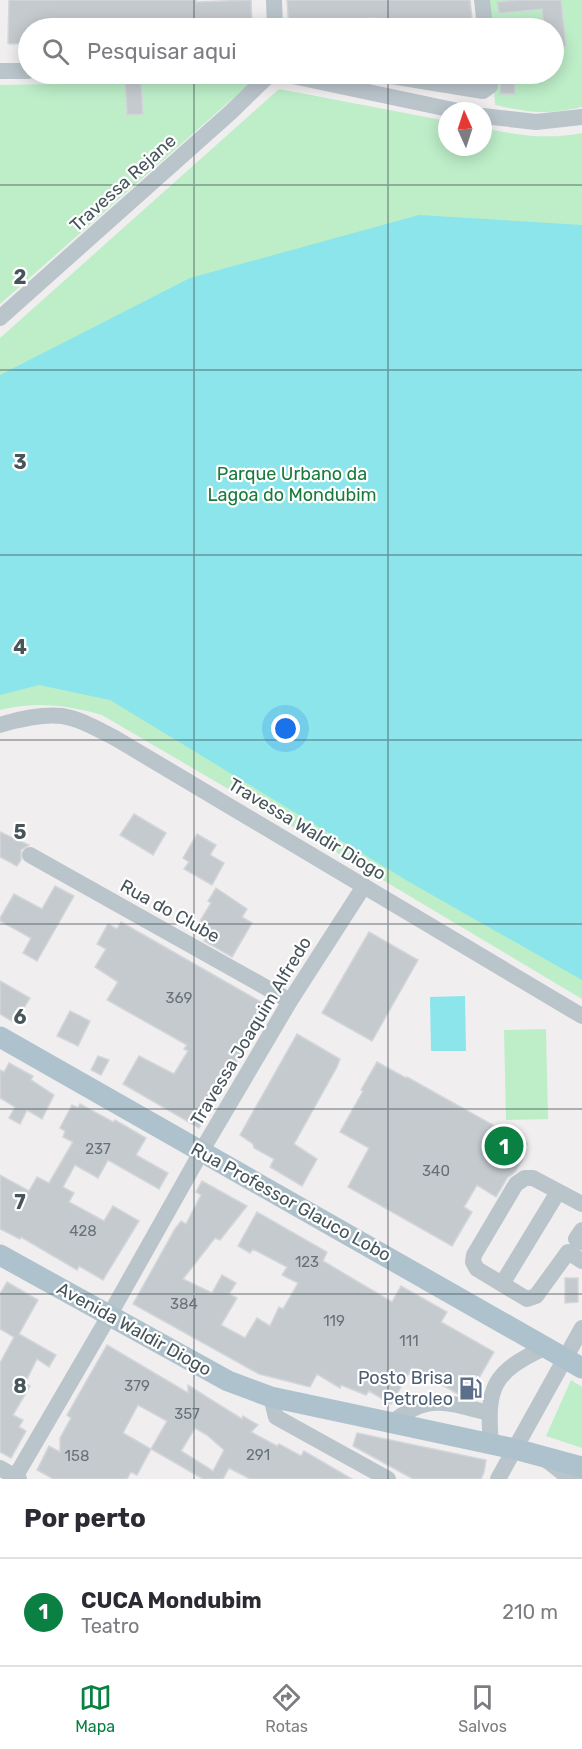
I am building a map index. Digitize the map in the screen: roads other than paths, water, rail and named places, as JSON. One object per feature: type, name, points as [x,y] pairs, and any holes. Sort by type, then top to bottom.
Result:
[{"type":"main road","name":"Rua Professor Glauco Lobo","points":[[0,1037],[564,1357]]},
{"type":"main road","name":"Avenida Waldir Diogo","points":[[0,1256],[228,1381],[271,1397],[514,1449]]},
{"type":"main road","points":[[514,1449],[582,1467]]},
{"type":"street","points":[[274,0],[275,18]]},
{"type":"street","points":[[482,0],[484,18]]},
{"type":"street","points":[[0,71],[18,71]]},
{"type":"street","name":"Travessa Rejane","points":[[0,318],[260,84]]},
{"type":"street","points":[[330,84],[438,107]]},
{"type":"street","points":[[440,84],[483,91],[490,84]]},
{"type":"street","points":[[492,117],[536,122],[582,117]]},
{"type":"street","name":"Travessa Waldir Diogo","points":[[0,725],[11,721],[62,716],[86,723],[115,738],[582,1016]]},
{"type":"street","name":"Rua do Clube","points":[[30,855],[290,1001]]},
{"type":"street","name":"Travessa Joaquim Alfredo","points":[[16,1478],[202,1150],[290,1001],[364,886]]},
{"type":"street","points":[[582,1204],[533,1178],[525,1178],[516,1184],[473,1259],[473,1264],[477,1269],[527,1299],[536,1296],[568,1252],[582,1261]]},
{"type":"street","points":[[502,1284],[558,1192]]},
{"type":"street","points":[[582,1230],[576,1239],[582,1242]]},
{"type":"street","points":[[498,1479],[582,1328]]},
{"type":"street","points":[[491,1444],[489,1413],[491,1394],[498,1380],[508,1368],[564,1357]]},
{"type":"street","points":[[271,1397],[276,1417],[388,1479]]},
{"type":"street","points":[[392,1423],[410,1408],[425,1403],[441,1402],[489,1413]]},
{"type":"street","points":[[542,1456],[563,1473],[578,1479]]},
{"type":"street","points":[[0,1468],[16,1478]]},
{"type":"water","name":"Parque Urbano da Lagoa do Mondubim","points":[[419,215],[582,225],[582,980],[411,883],[110,700],[39,685],[0,695],[0,375],[190,278]]},
{"type":"water","points":[[465,996],[466,1051],[431,1051],[430,997]]},
{"type":"place","name":"CUCA Mondubim","points":[[504,1146]]},
{"type":"place","name":"Posto Brisa Petroleo","points":[[471,1388]]}]
